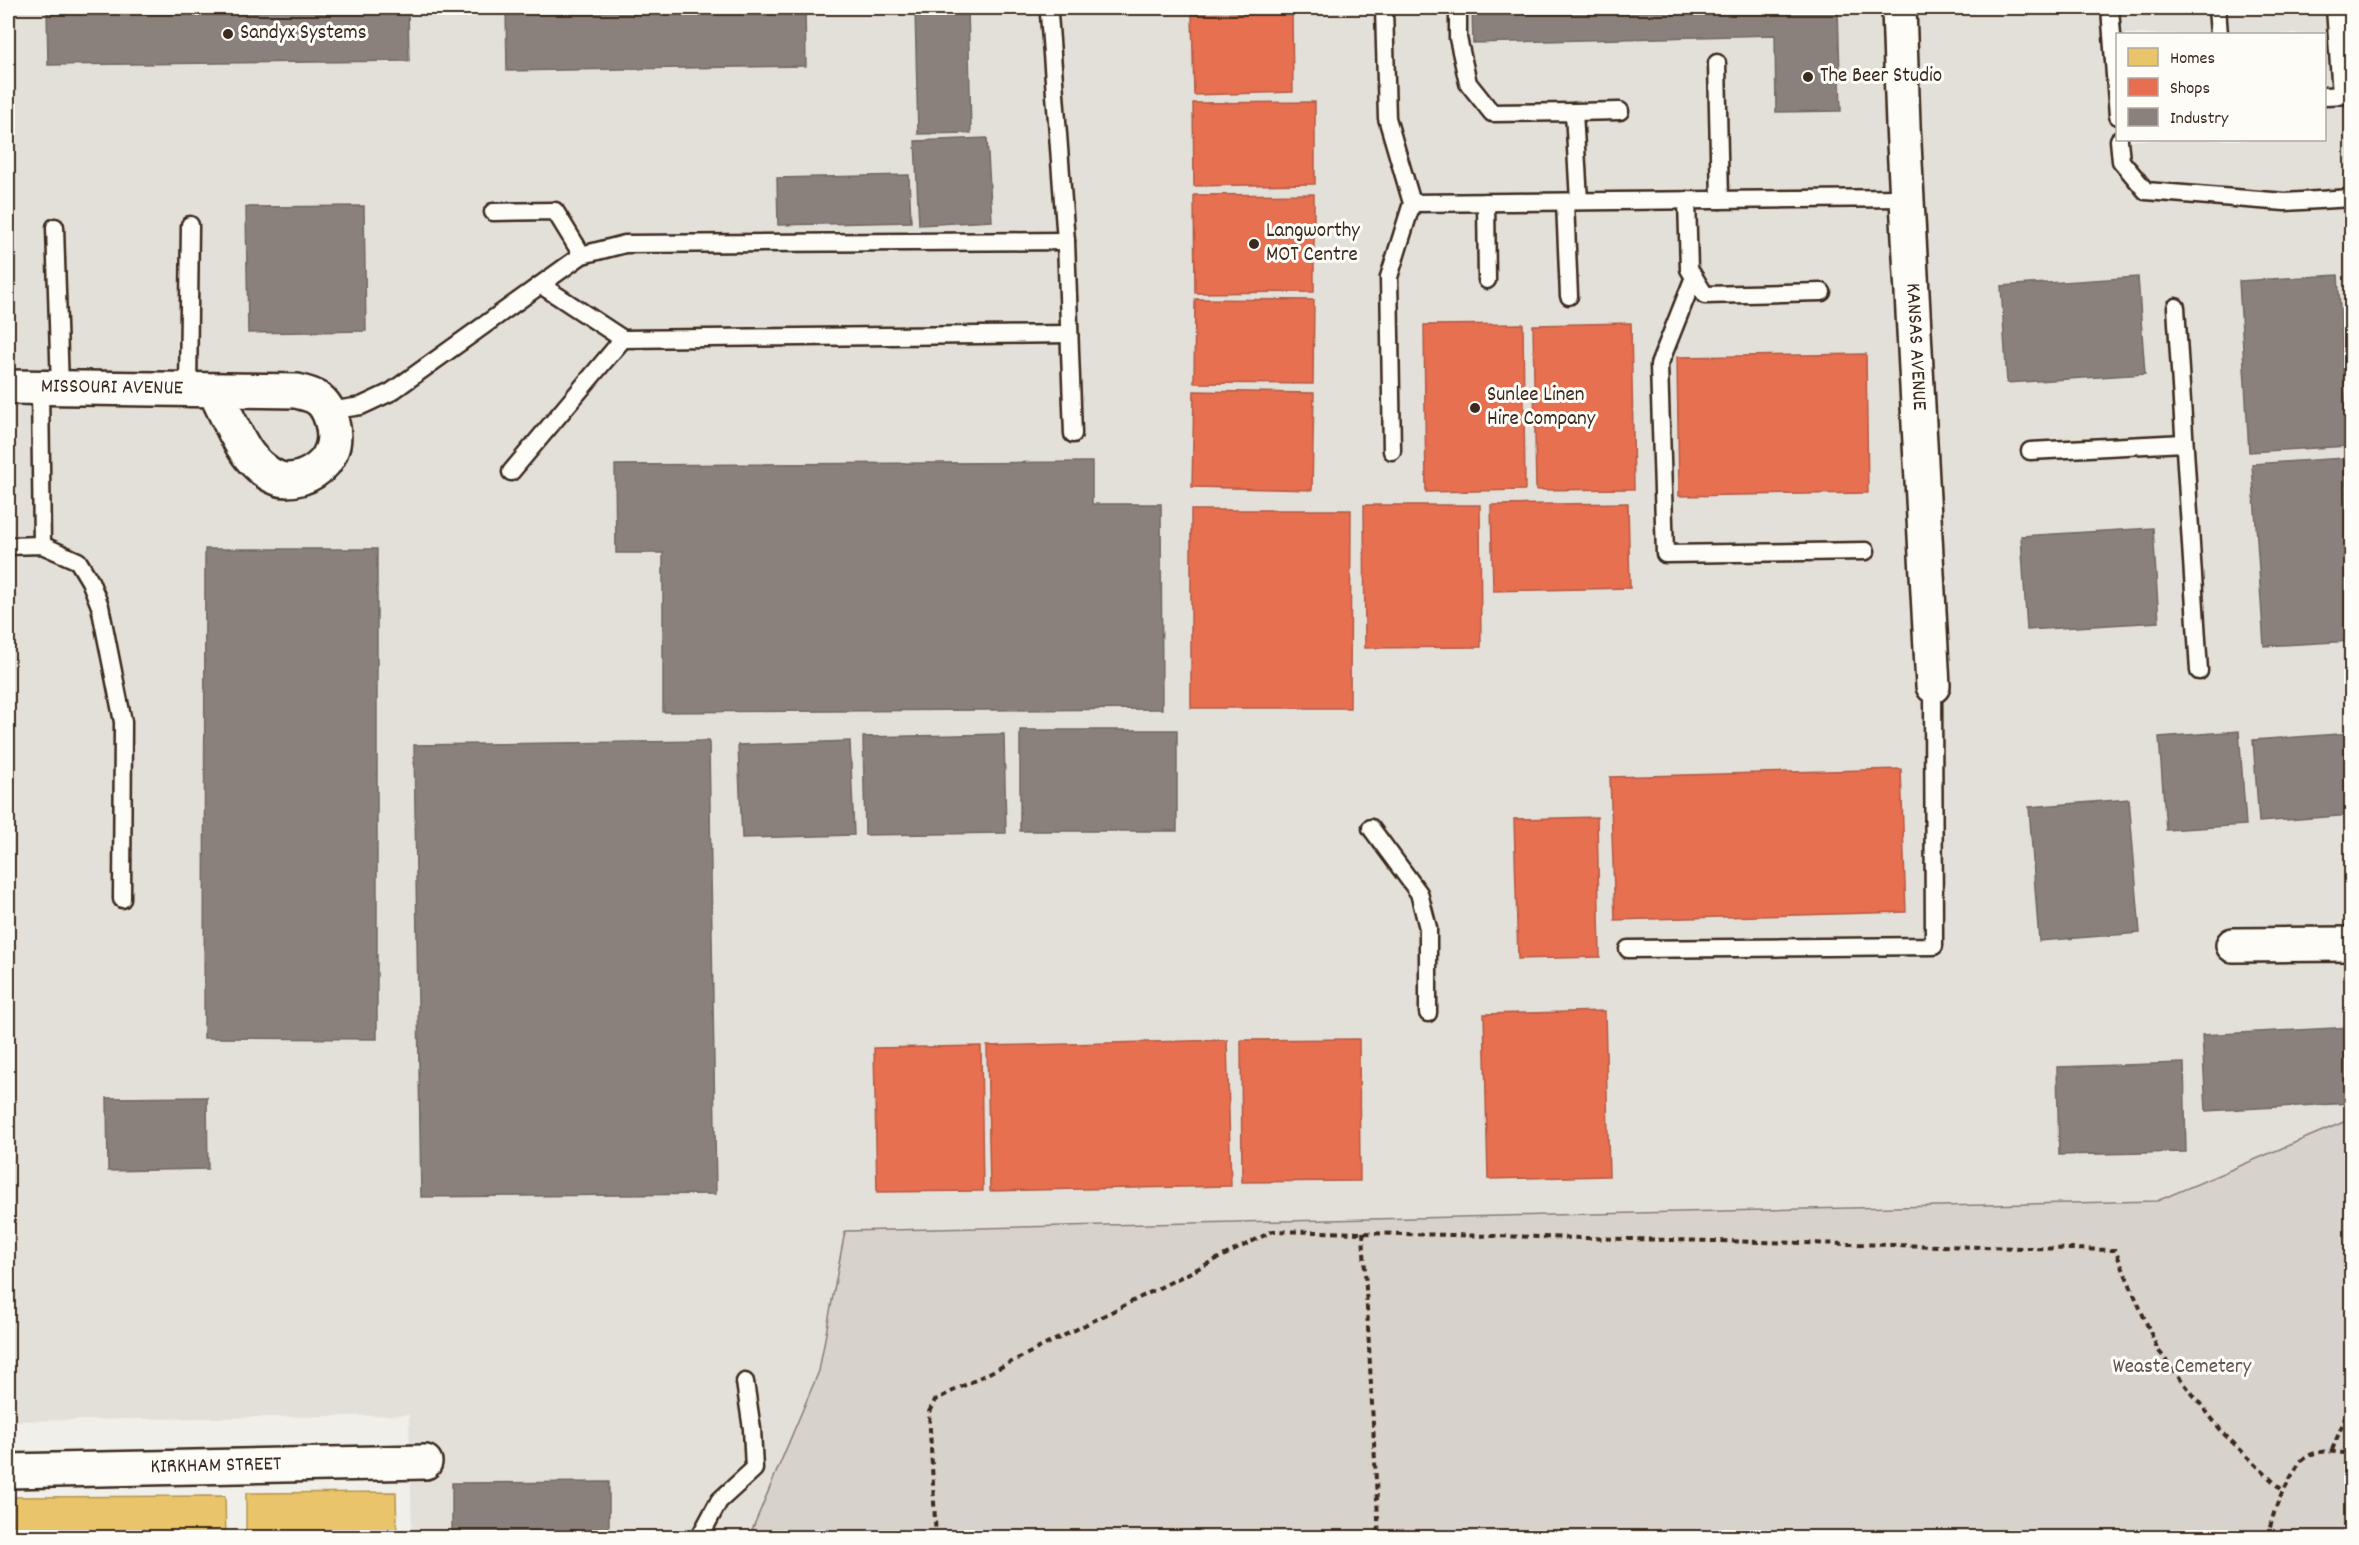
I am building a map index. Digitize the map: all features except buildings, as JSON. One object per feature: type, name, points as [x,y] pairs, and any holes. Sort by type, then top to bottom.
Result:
[{"type":"street","name":"KANSAS AVENUE","points":[[1899,8],[1933,686]]},
{"type":"street","name":"MISSOURI AVENUE","points":[[8,387],[297,391],[316,397],[328,411]]},
{"type":"street","points":[[201,390],[250,458],[267,473],[286,480],[306,476],[321,467],[332,450],[333,431],[328,411]]},
{"type":"street","points":[[2233,945],[2352,944]]},
{"type":"street","name":"KIRKHAM STREET","points":[[8,1471],[425,1462]]},
{"type":"lane","points":[[1384,8],[1387,118],[1412,203],[1389,277],[1392,451]]},
{"type":"lane","points":[[1458,8],[1458,38],[1468,83],[1492,113],[1620,111]]},
{"type":"lane","points":[[2110,8],[2116,92]]},
{"type":"lane","points":[[2217,8],[2219,33]]},
{"type":"lane","points":[[2335,8],[2339,95]]},
{"type":"lane","points":[[1049,14],[1066,241],[1073,434]]},
{"type":"lane","points":[[1717,63],[1720,200]]},
{"type":"lane","points":[[1569,296],[1574,112]]},
{"type":"lane","points":[[2120,141],[2121,161],[2146,191],[2285,202],[2352,198]]},
{"type":"lane","points":[[1412,203],[1907,198]]},
{"type":"lane","points":[[1687,200],[1689,269],[1705,295],[1822,292]]},
{"type":"lane","points":[[1486,202],[1487,280]]},
{"type":"lane","points":[[493,212],[555,211],[582,255]]},
{"type":"lane","points":[[190,225],[201,390]]},
{"type":"lane","points":[[42,545],[55,227]]},
{"type":"lane","points":[[328,411],[361,406],[391,392],[582,255],[625,244],[1066,241]]},
{"type":"lane","points":[[1694,277],[1659,365],[1665,554],[1866,551]]},
{"type":"lane","points":[[541,285],[623,339],[1069,334]]},
{"type":"lane","points":[[2176,307],[2199,671]]},
{"type":"lane","points":[[511,472],[623,339]]},
{"type":"lane","points":[[2030,451],[2184,443]]},
{"type":"lane","points":[[8,546],[42,545],[78,561],[90,581],[100,606],[123,722],[122,899]]},
{"type":"lane","points":[[1628,949],[1934,946],[1933,686]]},
{"type":"lane","points":[[1371,828],[1401,865],[1419,893],[1428,928],[1428,1013]]},
{"type":"lane","points":[[699,1538],[718,1501],[754,1469],[752,1428],[745,1382]]},
{"type":"path","points":[[936,1538],[929,1412],[936,1400],[1273,1231],[2115,1250],[2158,1350],[2224,1434],[2283,1491]]},
{"type":"path","points":[[1364,1232],[1379,1538]]},
{"type":"path","points":[[2332,1450],[2348,1411],[2352,1409]]},
{"type":"path","points":[[2268,1538],[2271,1516],[2301,1460],[2332,1450],[2352,1455]]},
{"type":"shaded area","points":[[8,8],[2351,8],[2351,1119],[2157,1201],[845,1231],[819,1371],[749,1537],[412,1537],[409,1415],[8,1421]]},
{"type":"green space","name":"Weaste Cemetery","points":[[2351,1119],[2351,1537],[749,1537],[819,1371],[845,1231],[2157,1201]]},
{"type":"place","name":"Sandyx Systems","points":[[228,34]]},
{"type":"place","name":"The Beer Studio","points":[[1808,77]]},
{"type":"place","name":"Langworthy MOT Centre","points":[[1254,244]]},
{"type":"place","name":"Sunlee Linen Hire Company","points":[[1475,408]]}]
